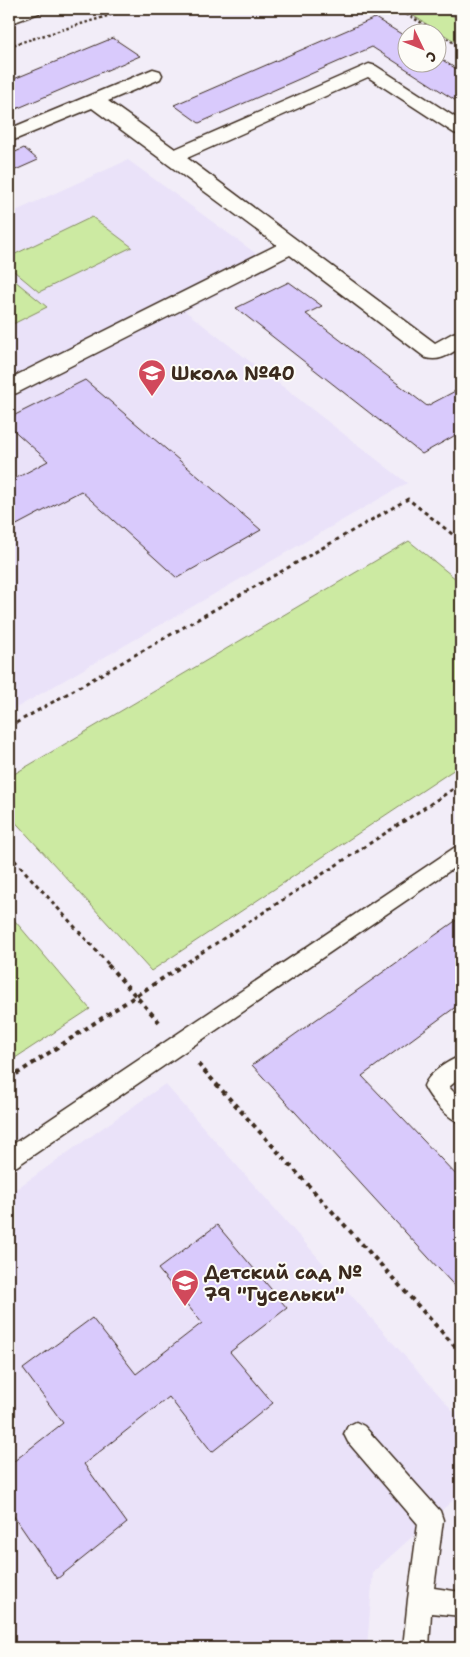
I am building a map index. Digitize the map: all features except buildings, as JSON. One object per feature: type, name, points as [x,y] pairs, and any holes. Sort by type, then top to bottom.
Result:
[{"type":"street","points":[[9,19],[34,9]]},
{"type":"street","points":[[173,157],[369,70],[461,129]]},
{"type":"street","points":[[9,136],[153,75]]},
{"type":"street","points":[[94,100],[434,353],[461,338]]},
{"type":"street","points":[[9,388],[291,246]]},
{"type":"lane","points":[[9,1159],[461,853]]},
{"type":"lane","points":[[461,1065],[434,1086],[461,1114]]},
{"type":"lane","points":[[356,1434],[431,1520],[420,1599],[416,1648]]},
{"type":"lane","points":[[420,1599],[461,1604]]},
{"type":"path","points":[[9,46],[130,9]]},
{"type":"path","points":[[398,9],[419,22]]},
{"type":"path","points":[[448,39],[461,47]]},
{"type":"path","points":[[9,727],[408,499],[461,541]]},
{"type":"path","points":[[9,1079],[461,784]]},
{"type":"path","points":[[9,854],[461,1354]]},
{"type":"shaded area","name":"Школа №40","points":[[128,160],[273,266],[185,311],[407,483],[9,712],[9,214]]},
{"type":"shaded area","name":"Детский сад № 79 \"Гусельки\"","points":[[165,1084],[461,1420],[461,1493],[373,1572],[367,1648],[9,1648],[9,1194]]},
{"type":"green space","points":[[402,9],[438,9],[461,20],[461,45],[448,37],[448,22],[423,22]]},
{"type":"green space","points":[[92,217],[132,247],[39,292],[9,267],[9,257]]},
{"type":"green space","points":[[9,276],[47,307],[9,326]]},
{"type":"green space","points":[[409,541],[461,583],[461,765],[151,971],[9,815],[9,777]]},
{"type":"green space","points":[[9,914],[90,1009],[9,1062]]},
{"type":"place","name":"Школа №40","points":[[152,397]]},
{"type":"place","name":"Детский сад № 79 \"Гусельки\"","points":[[185,1307]]}]
